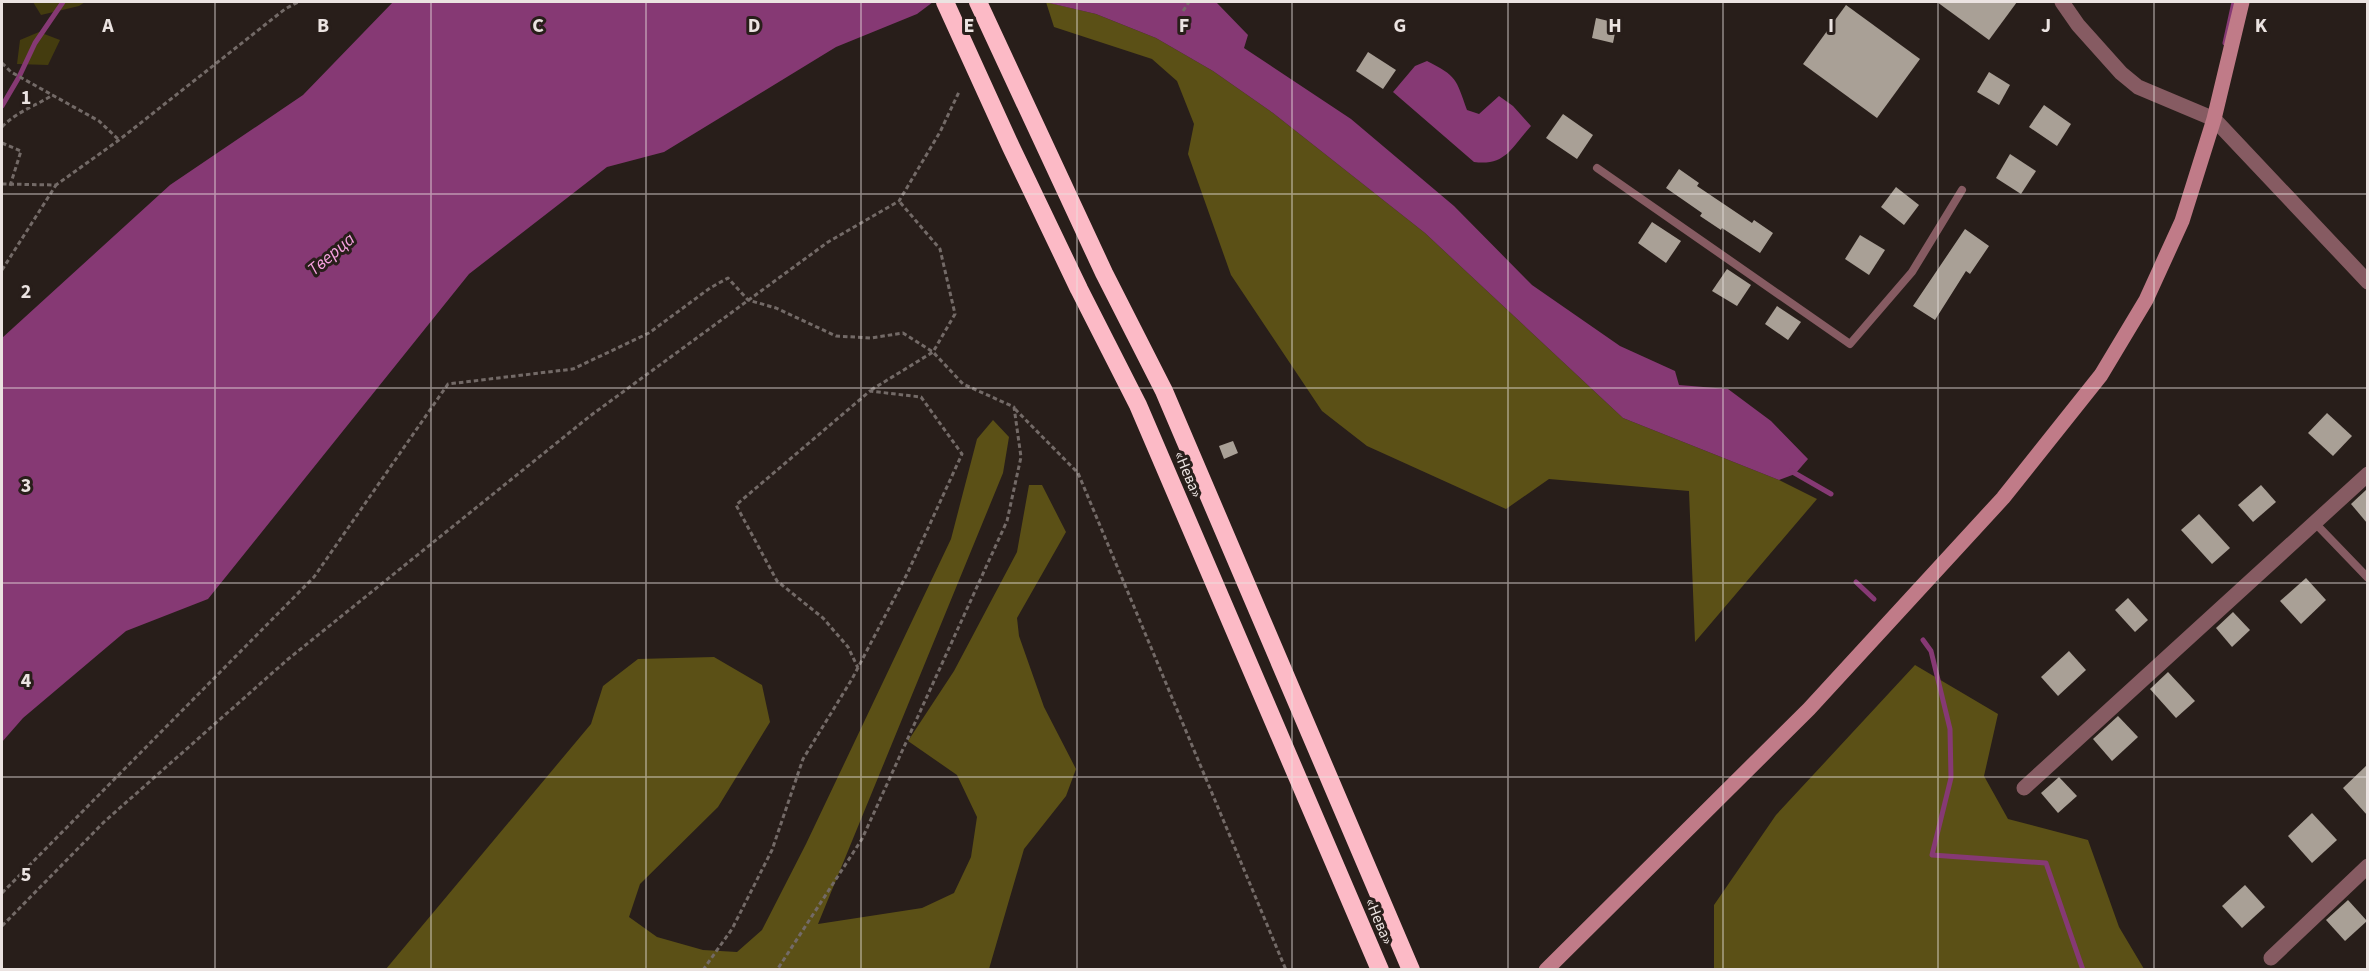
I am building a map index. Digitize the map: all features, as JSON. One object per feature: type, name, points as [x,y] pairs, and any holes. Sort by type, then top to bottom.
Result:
[{"type":"highway","name":"«Нева»","points":[[945,2],[1079,289],[1138,405],[1380,969]]},
{"type":"highway","name":"«Нева»","points":[[978,2],[1104,273],[1164,391],[1411,969]]},
{"type":"main road","points":[[1546,969],[1809,709],[2003,498],[2035,456],[2075,410],[2125,338],[2162,269],[2188,205],[2214,119],[2242,2]]},
{"type":"street","points":[[2062,2],[2078,25],[2114,65],[2138,87],[2214,119],[2367,282]]},
{"type":"street","points":[[2024,788],[2367,474]]},
{"type":"street","points":[[2271,958],[2367,866]]},
{"type":"lane","points":[[1597,168],[1850,344],[1912,272],[1962,190]]},
{"type":"lane","points":[[2315,523],[2367,578]]},
{"type":"path","points":[[2,270],[56,185],[119,140],[285,9],[298,2]]},
{"type":"path","points":[[1183,11],[1188,2]]},
{"type":"path","points":[[2,63],[10,72],[99,121],[119,140]]},
{"type":"path","points":[[2,926],[104,822],[287,660],[590,416],[828,242],[899,201],[940,132],[959,92]]},
{"type":"path","points":[[2,127],[15,113],[53,95]]},
{"type":"path","points":[[2,143],[21,151],[10,186]]},
{"type":"path","points":[[2,184],[10,186],[56,185]]},
{"type":"path","points":[[858,668],[848,646],[823,618],[777,581],[736,505],[870,391],[933,352],[955,314],[940,249],[899,201]]},
{"type":"path","points":[[2,893],[314,577],[448,384],[573,369],[649,333],[710,288],[728,278],[748,300],[776,308],[836,336],[871,338],[903,333],[933,352],[963,384],[1014,407],[1078,473],[1287,969]]},
{"type":"path","points":[[703,969],[738,919],[772,849],[803,759],[858,668],[907,574],[962,454],[921,397],[870,391]]},
{"type":"path","points":[[777,969],[862,839],[1006,521],[1021,457],[1014,407]]},
{"type":"shaded area","points":[[33,2],[85,2],[79,6],[41,15]]},
{"type":"shaded area","points":[[1046,2],[1096,14],[1156,38],[1213,71],[1273,113],[1425,233],[1623,418],[1779,480],[1817,499],[1695,642],[1689,491],[1549,479],[1506,509],[1367,446],[1322,411],[1231,275],[1188,154],[1194,124],[1177,81],[1152,59],[1054,27]]},
{"type":"shaded area","points":[[39,32],[60,40],[48,65],[17,64],[20,40]]},
{"type":"shaded area","points":[[993,420],[1009,437],[1003,473],[818,924],[922,908],[954,893],[971,857],[977,817],[957,775],[908,741],[954,671],[1017,552],[1029,485],[1042,485],[1066,532],[1017,618],[1019,636],[1044,707],[1076,769],[1066,796],[1024,849],[989,969],[386,969],[591,724],[603,686],[638,659],[714,657],[762,685],[770,722],[718,807],[640,884],[629,917],[657,937],[703,950],[737,952],[762,930],[806,844],[951,539],[977,439]]},
{"type":"shaded area","points":[[1915,665],[1998,714],[1984,776],[2008,819],[2088,840],[2119,927],[2144,969],[1714,969],[1714,905],[1776,815]]},
{"type":"water","name":"Тверца","points":[[393,2],[933,2],[917,14],[836,47],[664,152],[607,167],[469,274],[208,599],[126,631],[23,718],[2,742],[2,338],[170,185],[303,95]]},
{"type":"water","points":[[1045,2],[1216,2],[1248,35],[1244,48],[1351,119],[1454,206],[1532,285],[1620,346],[1675,371],[1679,385],[1728,389],[1771,421],[1808,459],[1795,474],[1779,480],[1623,418],[1425,233],[1273,113],[1213,71],[1156,38],[1096,14]]},
{"type":"water","points":[[1427,61],[1454,79],[1467,110],[1479,114],[1499,96],[1513,106],[1531,126],[1507,154],[1494,161],[1474,162],[1393,92],[1415,66]]},
{"type":"building","points":[[1937,2],[2017,2],[1989,40]]},
{"type":"building","points":[[1846,5],[1920,59],[1877,118],[1803,64]]},
{"type":"building","points":[[1596,18],[1617,23],[1613,43],[1592,38]]},
{"type":"building","points":[[1368,52],[1396,70],[1383,89],[1356,71]]},
{"type":"building","points":[[1989,72],[2010,85],[1999,105],[1977,92]]},
{"type":"building","points":[[2044,105],[2071,124],[2057,146],[2029,127]]},
{"type":"building","points":[[1563,114],[1593,135],[1577,159],[1546,138]]},
{"type":"building","points":[[2010,154],[2036,171],[2021,194],[1996,178]]},
{"type":"building","points":[[1679,169],[1699,183],[1697,186],[1752,223],[1754,220],[1773,233],[1760,253],[1700,216],[1702,213],[1666,188]]},
{"type":"building","points":[[1896,187],[1919,205],[1904,225],[1881,207]]},
{"type":"building","points":[[1652,222],[1681,241],[1666,263],[1638,243]]},
{"type":"building","points":[[1965,229],[1989,246],[1970,274],[1966,271],[1935,320],[1913,306]]},
{"type":"building","points":[[1860,235],[1885,250],[1869,275],[1845,259]]},
{"type":"building","points":[[1727,269],[1751,285],[1737,306],[1712,291]]},
{"type":"building","points":[[1777,306],[1801,322],[1788,340],[1765,324]]},
{"type":"building","points":[[2327,413],[2352,436],[2333,456],[2308,433]]},
{"type":"building","points":[[1233,441],[1238,453],[1224,459],[1219,446]]},
{"type":"building","points":[[2261,485],[2276,502],[2253,522],[2238,505]]},
{"type":"building","points":[[2367,489],[2367,523],[2351,504]]},
{"type":"building","points":[[2199,514],[2230,548],[2212,564],[2181,530]]},
{"type":"building","points":[[2306,578],[2326,600],[2301,624],[2280,601]]},
{"type":"building","points":[[2128,598],[2148,620],[2135,632],[2115,610]]},
{"type":"building","points":[[2233,612],[2250,630],[2232,647],[2216,628]]},
{"type":"building","points":[[2069,651],[2086,670],[2058,696],[2041,677]]},
{"type":"building","points":[[2168,672],[2195,701],[2176,718],[2150,689]]},
{"type":"building","points":[[2118,716],[2138,737],[2112,761],[2093,739]]},
{"type":"building","points":[[2367,765],[2367,815],[2343,788]]},
{"type":"building","points":[[2059,777],[2077,796],[2058,813],[2041,793]]},
{"type":"building","points":[[2312,813],[2337,840],[2312,863],[2288,836]]},
{"type":"building","points":[[2245,885],[2265,907],[2242,928],[2222,906]]},
{"type":"building","points":[[2348,900],[2367,921],[2345,941],[2326,920]]},
{"type":"waterway","points":[[2,106],[35,43],[63,2]]},
{"type":"waterway","points":[[2225,43],[2234,2]]},
{"type":"waterway","points":[[1791,471],[1831,494]]},
{"type":"waterway","points":[[1856,582],[1874,599]]},
{"type":"waterway","points":[[1923,640],[1931,651],[1950,729],[1951,778],[1932,855],[2046,863],[2083,970]]}]
